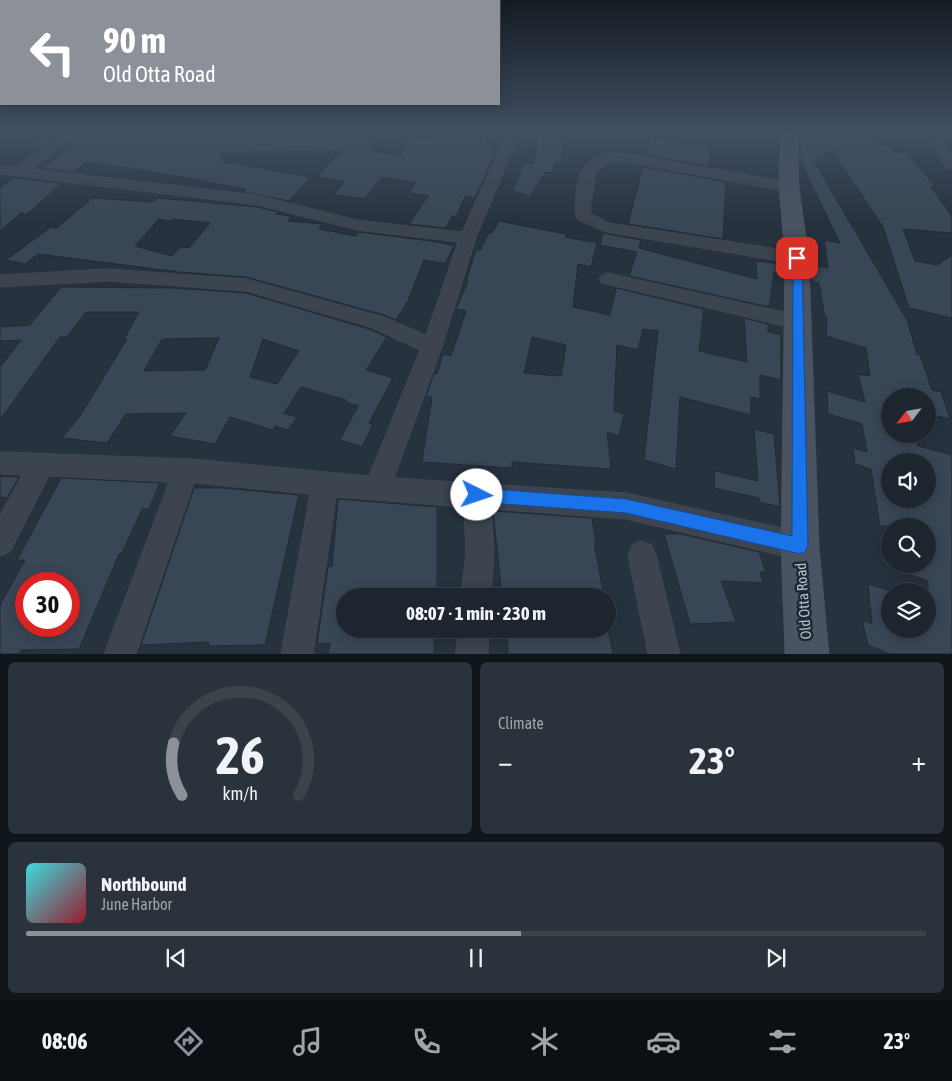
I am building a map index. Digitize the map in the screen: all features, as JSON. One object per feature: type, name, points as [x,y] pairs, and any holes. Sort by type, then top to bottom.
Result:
[{"type":"street","points":[[20,171],[35,161]]},
{"type":"street","points":[[378,489],[432,347],[468,238],[502,161]]},
{"type":"street","points":[[601,161],[590,170],[582,208],[584,217],[606,227],[797,258]]},
{"type":"street","points":[[642,161],[789,187]]},
{"type":"street","name":"Old Otta Road","points":[[789,161],[789,187],[797,258],[800,546],[807,654]]},
{"type":"street","points":[[0,170],[20,171],[147,189],[257,200],[357,225],[468,238]]},
{"type":"street","points":[[0,281],[108,275],[246,285],[377,322],[432,347]]},
{"type":"street","points":[[608,280],[797,322]]},
{"type":"street","points":[[0,463],[185,471],[378,489],[626,506],[800,546]]},
{"type":"street","points":[[0,542],[42,464]]},
{"type":"street","points":[[120,654],[185,471]]},
{"type":"street","points":[[298,654],[325,484]]},
{"type":"street","points":[[477,495],[480,551],[477,588]]},
{"type":"street","points":[[642,555],[664,654]]},
{"type":"street","points":[[472,654],[473,638]]},
{"type":"building","points":[[53,161],[221,161],[311,177],[289,201],[245,192],[246,189],[125,167],[86,162],[74,172],[43,168]]},
{"type":"building","points":[[332,161],[492,161],[475,198],[465,196],[456,217],[452,216],[446,228],[409,224],[428,196],[409,193],[415,183],[382,177],[365,199],[333,195],[345,182],[317,177]]},
{"type":"building","points":[[534,161],[561,161],[561,163],[555,163],[552,173],[545,172],[527,201],[527,195],[512,191],[524,162],[533,164]]},
{"type":"building","points":[[678,161],[710,161],[709,166]]},
{"type":"building","points":[[802,161],[815,161],[907,320],[917,354],[920,355],[931,388],[881,388],[881,443],[918,443],[918,446],[952,455],[952,654],[890,654],[868,645],[862,620],[872,624],[868,584],[881,588],[881,638],[936,638],[936,583],[928,583],[928,581],[905,573],[936,573],[936,518],[881,518],[880,526],[871,469],[855,464],[853,448],[867,452],[862,424],[828,414],[827,391],[865,402],[858,374],[870,376],[866,348],[826,336],[827,318],[825,318],[819,283],[812,282],[811,265],[828,268],[824,240],[840,243],[809,180]]},
{"type":"building","points":[[839,161],[913,161],[936,187],[931,187],[952,216],[952,233],[903,229],[915,261],[937,265],[952,255],[952,318],[909,308],[883,227]]},
{"type":"building","points":[[643,167],[726,182],[723,239],[628,224]]},
{"type":"building","points":[[15,178],[62,183],[32,210],[26,214],[21,213],[0,231],[0,188]]},
{"type":"building","points":[[92,198],[153,202],[158,198],[257,207],[278,212],[276,214],[291,216],[288,221],[322,224],[319,229],[356,236],[359,232],[438,242],[454,246],[445,264],[424,260],[408,301],[396,320],[246,277],[179,272],[38,254],[25,264],[6,260],[51,227],[57,228]],"holes":[[[159,219],[170,221],[172,219],[210,223],[189,248],[181,247],[172,256],[135,246]]]},
{"type":"building","points":[[499,221],[566,234],[565,237],[597,243],[591,267],[578,264],[573,307],[610,315],[616,288],[704,309],[699,351],[747,362],[744,318],[768,324],[768,332],[781,335],[781,380],[760,375],[760,399],[751,397],[751,415],[680,397],[676,469],[644,460],[658,331],[643,329],[638,350],[617,345],[614,411],[624,414],[619,436],[607,432],[611,469],[512,462],[512,468],[422,462],[432,397],[426,396],[434,373],[437,374],[443,354],[451,356],[466,311],[456,309],[468,282],[466,281],[476,250],[480,250],[489,233],[492,233]],"holes":[[[532,337],[566,345],[561,376],[524,373]]]},
{"type":"building","points":[[603,233],[641,240],[639,248],[757,279],[756,261],[783,264],[783,274],[774,272],[769,307],[629,276],[637,252],[600,245]]},
{"type":"building","points":[[61,287],[173,288],[246,293],[369,329],[387,337],[366,370],[393,378],[369,423],[373,424],[362,447],[340,440],[358,406],[345,402],[346,400],[301,387],[284,413],[297,417],[288,430],[275,426],[273,430],[230,417],[215,444],[170,436],[186,413],[126,414],[107,443],[62,438],[80,416],[127,339],[124,339],[139,312],[86,312],[67,337],[60,337],[0,420],[0,367],[21,340],[0,341],[0,327],[30,325]],"holes":[[[219,338],[205,370],[144,371],[162,339]],[[263,339],[299,351],[277,384],[250,377]]]},
{"type":"building","points":[[936,391],[941,392],[950,419],[936,416]]},
{"type":"building","points":[[754,429],[774,434],[780,507],[759,502],[759,498],[714,488],[715,471],[758,481]]},
{"type":"building","points":[[0,476],[19,477],[7,498],[0,497]]},
{"type":"building","points":[[61,478],[160,483],[149,509],[142,509],[122,553],[119,554],[79,649],[21,650],[19,654],[0,654],[0,605],[15,578],[15,637],[80,637],[80,572],[18,572],[25,560],[17,560]]},
{"type":"building","points":[[194,488],[222,488],[299,495],[265,645],[208,646],[209,642],[141,645]]},
{"type":"building","points":[[338,499],[437,507],[437,588],[336,588],[336,638],[434,638],[434,654],[328,654],[330,643],[317,644],[328,567],[332,566]]},
{"type":"building","points":[[493,511],[592,518],[596,543],[594,543],[602,588],[501,588]]},
{"type":"building","points":[[664,534],[681,534],[759,552],[766,572],[760,572],[763,583],[721,581],[736,622],[690,624]]},
{"type":"building","points":[[507,638],[610,638],[613,654],[508,654]]},
{"type":"route","points":[[477,495],[626,506],[800,546],[797,258]]}]
